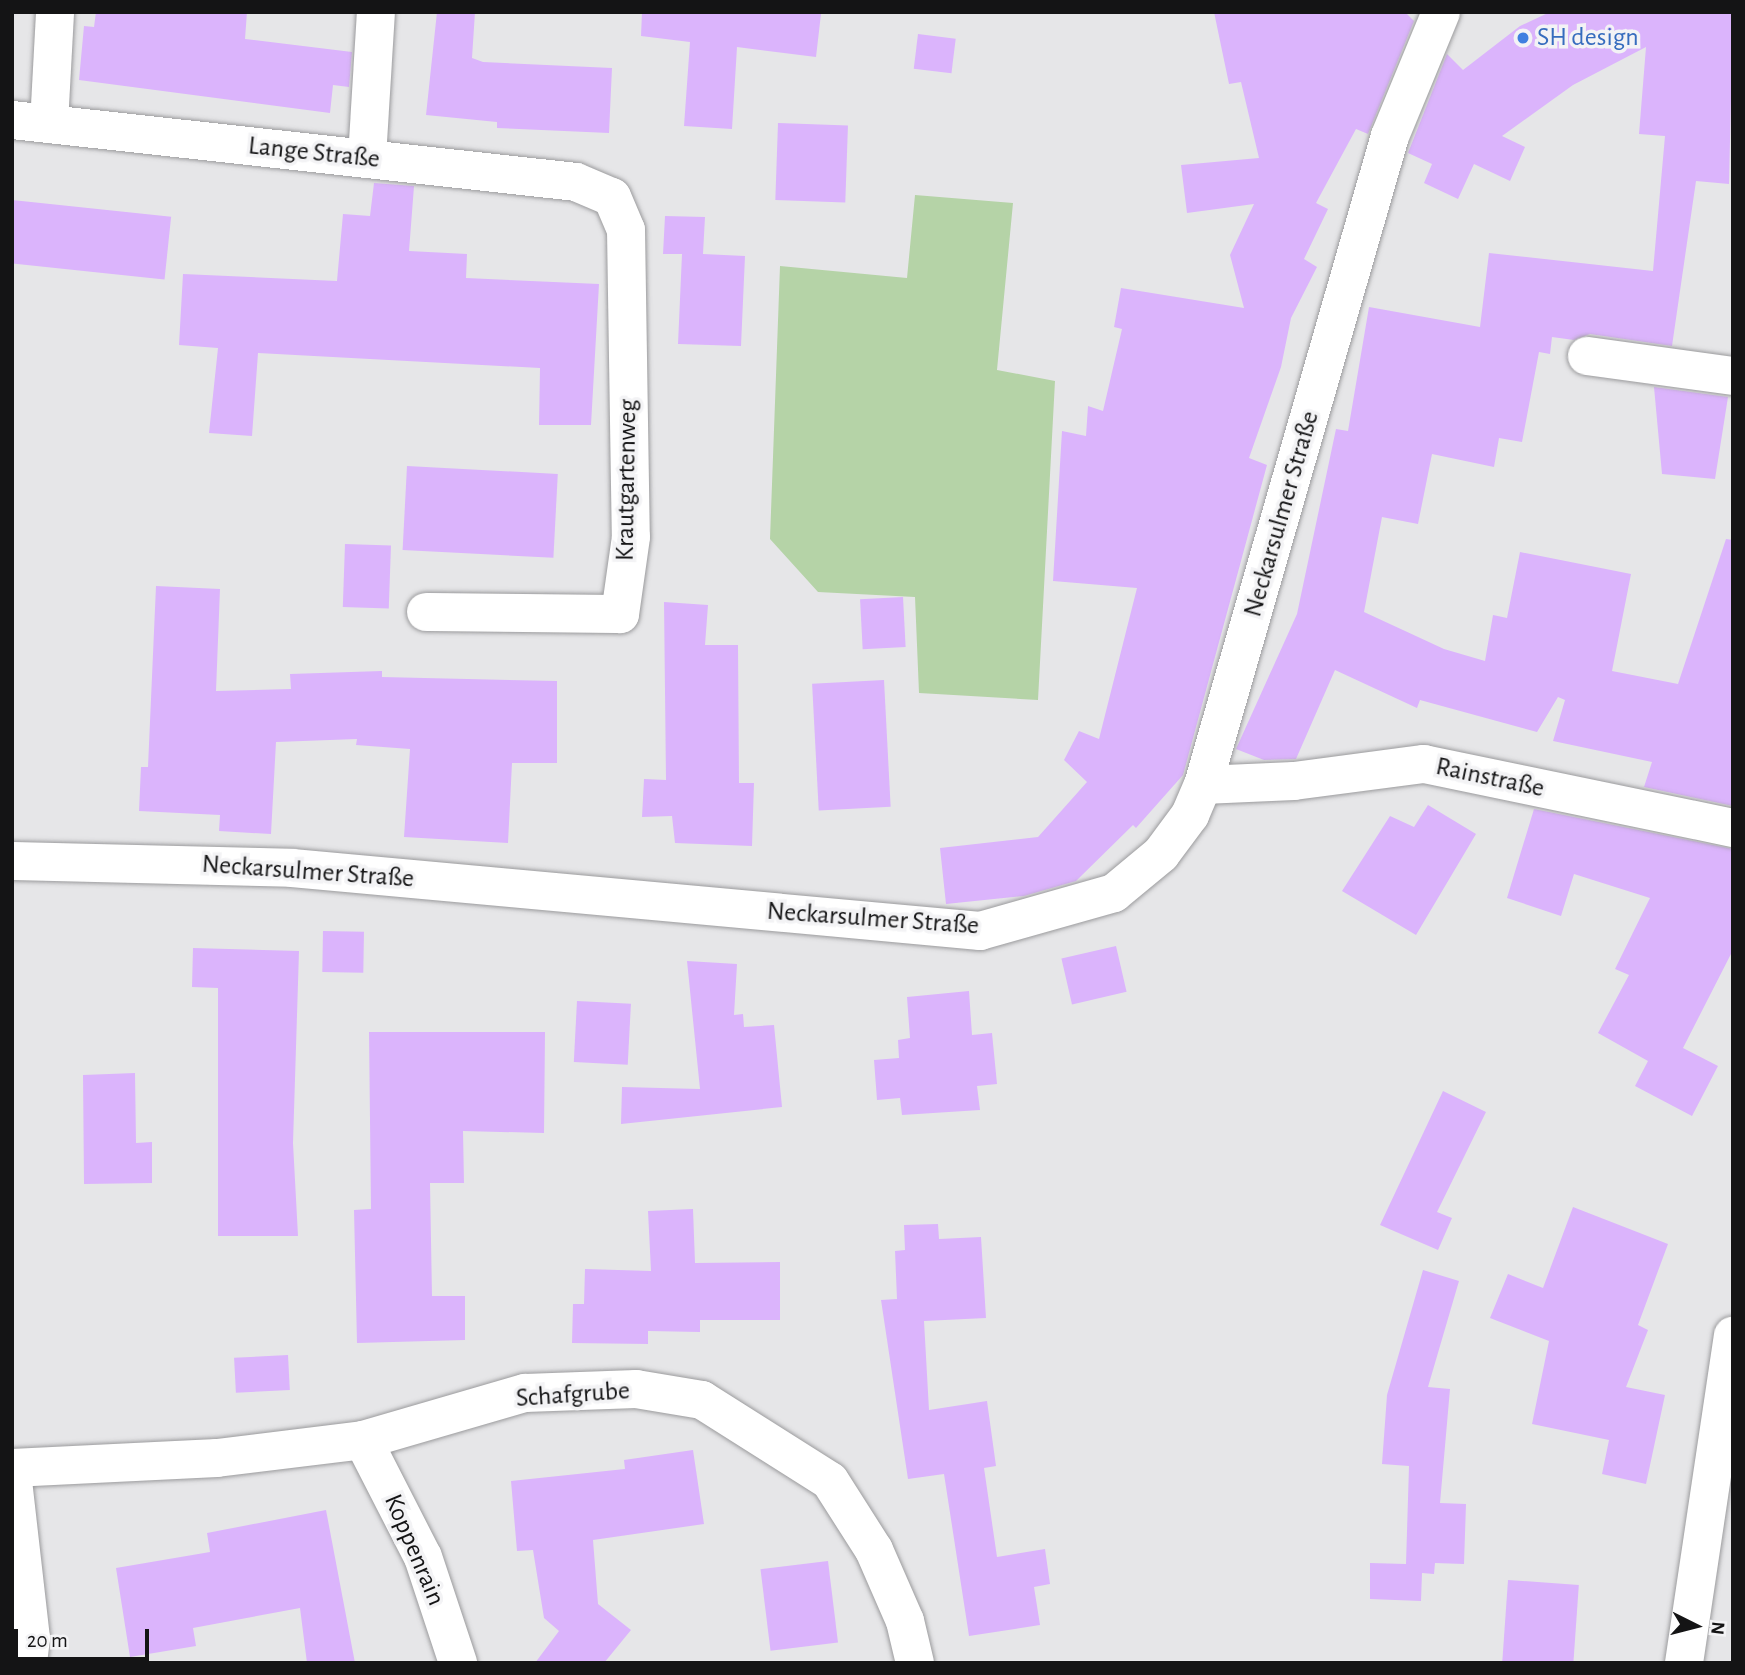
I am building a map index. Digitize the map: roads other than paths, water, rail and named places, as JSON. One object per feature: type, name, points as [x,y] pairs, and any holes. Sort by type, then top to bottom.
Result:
[{"type":"street","points":[[30,122],[55,12]]},
{"type":"street","points":[[367,158],[376,12]]},
{"type":"street","name":"Neckarsulmer Straße","points":[[12,862],[292,867],[980,930],[1114,893],[1161,854],[1190,815],[1203,785],[1390,136],[1441,12]]},
{"type":"street","name":"Lange Straße","points":[[30,122],[576,182],[612,197]]},
{"type":"street","name":"Krautgartenweg","points":[[426,612],[620,614],[631,537],[627,258],[626,230],[612,197]]},
{"type":"street","points":[[1587,356],[1733,376]]},
{"type":"street","name":"Rainstraße","points":[[1203,785],[1294,781],[1424,764],[1733,828]]},
{"type":"street","points":[[1684,1663],[1733,1336]]},
{"type":"street","name":"Schafgrube","points":[[12,1470],[217,1458],[363,1440],[525,1393],[636,1389],[702,1400],[830,1481],[874,1550],[905,1621],[915,1663]]},
{"type":"street","name":"Koppenrain","points":[[363,1440],[423,1557],[458,1663]]},
{"type":"street","points":[[12,1470],[31,1638],[28,1663]]},
{"type":"place","name":"SH design","points":[[1523,38]]}]
